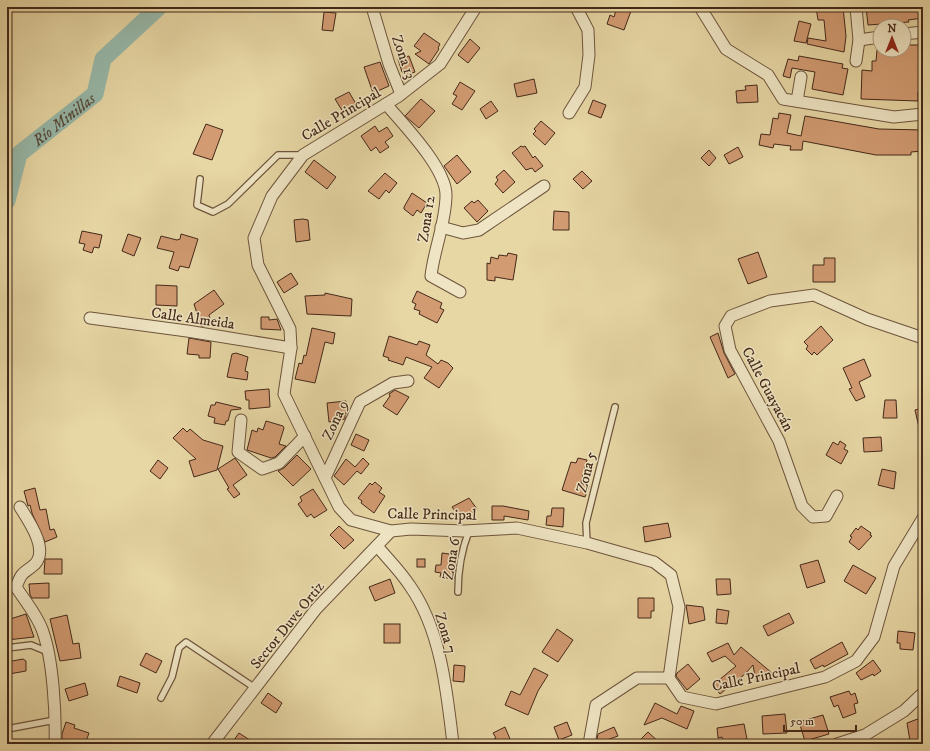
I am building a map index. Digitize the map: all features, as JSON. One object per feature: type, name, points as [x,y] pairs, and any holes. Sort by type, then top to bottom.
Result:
[{"type":"street","name":"Zona 13","points":[[372,7],[389,64],[401,94]]},
{"type":"street","name":"Calle Principal","points":[[476,7],[440,64],[386,104],[303,155],[272,196],[254,238],[258,265],[290,329],[291,348],[284,394],[339,507],[351,520],[391,531],[411,529],[469,531],[517,528],[587,543],[654,562],[671,575],[679,607],[669,678],[682,697],[716,704],[825,677],[856,661],[874,637],[894,566],[923,518]]},
{"type":"street","points":[[570,113],[585,87],[589,55],[588,30],[576,7]]},
{"type":"street","points":[[700,7],[726,50],[768,76],[783,99],[894,117],[923,114]]},
{"type":"street","points":[[856,7],[860,40],[856,61]]},
{"type":"street","points":[[912,33],[923,32]]},
{"type":"street","points":[[860,40],[872,38]]},
{"type":"street","points":[[796,102],[801,77]]},
{"type":"street","name":"Zona 12","points":[[386,104],[417,140],[440,174],[446,194],[431,276],[460,292]]},
{"type":"street","points":[[441,227],[464,233],[479,230],[544,186]]},
{"type":"street","name":"Calle Guayacán","points":[[837,496],[826,516],[813,517],[802,506],[779,441],[730,350],[725,326],[731,316],[770,301],[814,295],[867,319],[923,338]]},
{"type":"street","name":"Calle Almeida","points":[[90,318],[201,333],[291,348]]},
{"type":"street","name":"Zona 9","points":[[325,478],[360,402],[393,383],[408,381]]},
{"type":"street","points":[[240,420],[238,452],[262,469],[279,463],[305,436]]},
{"type":"street","points":[[20,507],[36,537],[40,550],[36,563],[21,573],[16,587],[43,630],[48,652],[55,720],[55,744]]},
{"type":"street","name":"Sector Duve Ortiz","points":[[212,744],[316,609],[391,531]]},
{"type":"street","name":"Zona 7","points":[[377,546],[411,586],[428,619],[444,679],[453,744]]},
{"type":"street","points":[[589,744],[596,705],[637,678],[669,678]]},
{"type":"street","points":[[837,744],[865,735],[904,711],[923,693]]},
{"type":"lane","points":[[200,179],[197,204],[213,212],[228,204],[278,155],[303,155]]},
{"type":"lane","name":"Zona 5","points":[[587,543],[586,523],[615,407]]},
{"type":"lane","name":"Zona 6","points":[[458,592],[460,558],[462,547],[469,531]]},
{"type":"lane","points":[[161,698],[172,677],[179,648],[186,642],[255,688]]},
{"type":"lane","points":[[7,648],[30,645],[48,652]]},
{"type":"lane","points":[[7,729],[55,720]]},
{"type":"building","points":[[617,7],[631,11],[624,30],[607,24],[610,15],[614,17]]},
{"type":"building","points":[[816,7],[843,7],[846,36],[844,52],[807,44],[808,38],[826,41],[824,20],[818,20]]},
{"type":"building","points":[[866,7],[923,7],[923,18],[912,19],[912,18],[872,18],[872,25],[868,25]]},
{"type":"building","points":[[324,12],[336,13],[333,31],[322,30]]},
{"type":"building","points":[[799,21],[811,24],[806,43],[794,41]]},
{"type":"building","points":[[424,33],[440,44],[439,49],[429,64],[415,54],[421,51],[414,46]]},
{"type":"building","points":[[470,39],[480,48],[468,63],[458,55]]},
{"type":"building","points":[[912,45],[923,45],[923,92],[918,92],[918,101],[861,99],[862,70],[872,71],[872,61],[876,61],[876,58],[912,58]]},
{"type":"building","points":[[409,56],[415,72],[407,75],[402,72],[398,59]]},
{"type":"building","points":[[799,56],[843,64],[842,68],[848,69],[843,95],[812,89],[815,72],[792,68],[790,78],[783,76],[788,59],[798,61]]},
{"type":"building","points":[[380,62],[389,86],[373,93],[364,67]]},
{"type":"building","points":[[534,79],[537,93],[517,97],[514,84]]},
{"type":"building","points":[[460,82],[475,91],[462,110],[452,104],[457,96],[453,94]]},
{"type":"building","points":[[757,85],[758,102],[737,103],[736,91],[746,90],[745,86]]},
{"type":"building","points":[[349,92],[356,104],[343,112],[335,99]]},
{"type":"building","points":[[421,99],[435,111],[419,128],[405,116]]},
{"type":"building","points":[[593,100],[606,105],[601,118],[588,113]]},
{"type":"building","points":[[491,101],[498,111],[486,119],[480,109]]},
{"type":"building","points":[[779,113],[791,115],[787,133],[801,136],[805,116],[879,129],[923,130],[923,151],[911,152],[911,155],[876,155],[803,141],[802,150],[790,150],[791,146],[774,144],[773,148],[759,145],[761,134],[770,135],[773,118],[778,119]]},
{"type":"building","points":[[541,121],[555,133],[545,145],[533,134],[536,131],[534,129]]},
{"type":"building","points":[[206,124],[223,130],[212,160],[193,154]]},
{"type":"building","points":[[375,126],[379,132],[387,127],[393,136],[385,142],[389,147],[380,153],[376,147],[371,151],[361,136]]},
{"type":"building","points":[[521,146],[525,146],[533,158],[535,156],[543,166],[535,172],[532,168],[526,170],[512,153]]},
{"type":"building","points":[[738,147],[743,157],[729,164],[724,155]]},
{"type":"building","points":[[709,150],[716,158],[709,166],[701,158]]},
{"type":"building","points":[[457,155],[471,172],[457,184],[444,166]]},
{"type":"building","points":[[314,160],[336,177],[327,189],[305,172]]},
{"type":"building","points":[[504,170],[515,182],[503,193],[495,184],[498,180],[496,177]]},
{"type":"building","points":[[582,171],[592,181],[583,189],[573,179]]},
{"type":"building","points":[[385,173],[397,183],[389,193],[386,190],[379,199],[368,191]]},
{"type":"building","points":[[412,193],[427,203],[421,213],[417,210],[413,216],[404,209]]},
{"type":"building","points":[[478,200],[488,211],[477,222],[464,208],[472,201],[474,203]]},
{"type":"building","points":[[554,211],[569,212],[569,230],[553,230]]},
{"type":"building","points":[[294,220],[308,220],[310,240],[296,242]]},
{"type":"building","points":[[82,231],[102,235],[99,248],[94,247],[92,253],[83,250],[85,244],[79,243]]},
{"type":"building","points":[[128,234],[141,238],[134,256],[122,251]]},
{"type":"building","points":[[181,234],[198,239],[189,268],[180,266],[178,271],[169,268],[174,252],[157,248],[161,236],[177,240],[180,239]]},
{"type":"building","points":[[758,252],[767,277],[748,284],[738,259]]},
{"type":"building","points":[[508,253],[517,255],[513,280],[495,277],[495,281],[487,280],[487,263],[490,264],[491,257],[498,259],[499,255],[507,256]]},
{"type":"building","points":[[824,258],[835,258],[835,282],[813,282],[813,265],[824,265]]},
{"type":"building","points":[[291,273],[298,284],[284,293],[277,282]]},
{"type":"building","points":[[156,285],[177,286],[177,306],[156,305]]},
{"type":"building","points":[[214,290],[224,304],[209,315],[212,325],[201,326],[194,304]]},
{"type":"building","points":[[417,291],[442,303],[440,308],[444,310],[437,323],[419,314],[420,311],[414,309],[416,304],[412,302]]},
{"type":"building","points":[[325,293],[352,299],[351,316],[307,314],[305,296],[325,295]]},
{"type":"building","points":[[261,317],[269,317],[269,320],[277,319],[281,330],[261,329]]},
{"type":"building","points":[[821,326],[833,340],[817,355],[814,352],[812,355],[806,349],[808,346],[804,342]]},
{"type":"building","points":[[312,328],[335,333],[333,344],[325,342],[315,383],[295,379],[299,363],[302,364],[304,355],[306,356]]},
{"type":"building","points":[[718,333],[724,353],[735,374],[728,378],[710,337]]},
{"type":"building","points":[[389,336],[417,345],[419,341],[430,345],[426,355],[438,364],[441,360],[448,363],[453,368],[439,388],[424,378],[432,367],[406,357],[403,365],[388,360],[389,358],[383,356]]},
{"type":"building","points":[[189,338],[211,342],[210,358],[199,358],[199,355],[187,354]]},
{"type":"building","points":[[236,353],[248,357],[245,371],[248,372],[247,380],[227,377],[232,354]]},
{"type":"building","points":[[864,359],[871,376],[859,382],[865,397],[856,401],[849,389],[852,388],[843,368]]},
{"type":"building","points":[[269,389],[270,407],[249,409],[249,400],[246,400],[245,391]]},
{"type":"building","points":[[395,390],[409,397],[397,415],[383,406],[390,396],[389,394]]},
{"type":"building","points":[[885,400],[896,400],[897,418],[883,418]]},
{"type":"building","points":[[346,401],[347,413],[345,413],[345,419],[329,422],[327,403]]},
{"type":"building","points":[[216,402],[241,409],[231,410],[228,421],[226,421],[225,425],[214,423],[215,418],[208,416],[211,405],[215,405]]},
{"type":"building","points":[[923,408],[923,432],[920,432],[915,410]]},
{"type":"building","points":[[266,421],[283,426],[284,428],[279,444],[286,446],[275,457],[271,458],[247,450],[252,430],[257,432],[258,428],[263,430]]},
{"type":"building","points":[[183,428],[187,432],[190,429],[203,440],[223,446],[217,470],[194,477],[189,461],[196,459],[173,438]]},
{"type":"building","points":[[356,434],[369,440],[364,451],[351,445]]},
{"type":"building","points":[[881,437],[882,451],[864,452],[863,438]]},
{"type":"building","points":[[840,441],[846,445],[844,449],[848,451],[841,464],[826,455],[833,442],[838,445]]},
{"type":"building","points":[[297,455],[311,469],[293,486],[278,471],[284,468]]},
{"type":"building","points":[[235,458],[247,475],[233,485],[240,494],[234,498],[227,489],[229,488],[218,469]]},
{"type":"building","points":[[363,458],[369,464],[361,474],[357,471],[344,485],[334,476],[346,459],[355,467]]},
{"type":"building","points":[[578,458],[587,460],[581,483],[589,486],[585,497],[562,490],[571,462],[576,463]]},
{"type":"building","points":[[158,460],[168,468],[160,479],[150,471]]},
{"type":"building","points":[[882,469],[896,472],[894,489],[878,485]]},
{"type":"building","points":[[375,482],[382,488],[379,492],[385,496],[374,513],[361,503],[362,501],[358,498],[370,483],[372,485]]},
{"type":"building","points":[[35,488],[40,510],[46,509],[50,530],[54,529],[57,537],[45,542],[30,505],[28,506],[24,491]]},
{"type":"building","points":[[313,489],[327,510],[314,518],[311,514],[307,517],[298,504],[302,501],[300,497]]},
{"type":"building","points":[[469,498],[477,509],[462,520],[452,507]]},
{"type":"building","points":[[492,506],[503,506],[529,511],[528,520],[504,516],[504,520],[492,520]]},
{"type":"building","points":[[552,508],[564,508],[563,527],[546,525],[547,516],[551,516]]},
{"type":"building","points":[[668,523],[671,537],[645,542],[643,527]]},
{"type":"building","points":[[339,526],[354,540],[344,549],[330,535]]},
{"type":"building","points":[[861,526],[871,533],[870,535],[872,536],[859,550],[849,542],[852,537],[850,536],[856,528],[858,530]]},
{"type":"building","points":[[442,553],[457,555],[454,579],[440,577],[441,573],[435,572],[436,565],[441,565]]},
{"type":"building","points":[[45,559],[62,559],[62,574],[44,574]]},
{"type":"building","points":[[417,559],[425,559],[425,567],[417,567]]},
{"type":"building","points":[[818,560],[825,582],[807,588],[800,565]]},
{"type":"building","points":[[853,565],[876,578],[866,594],[844,581]]},
{"type":"building","points":[[390,579],[395,593],[375,601],[369,587]]},
{"type":"building","points":[[716,579],[730,579],[731,594],[717,595]]},
{"type":"building","points":[[49,583],[49,598],[32,598],[30,595],[29,584]]},
{"type":"building","points":[[638,598],[654,598],[654,611],[651,611],[651,618],[638,618]]},
{"type":"building","points":[[686,605],[703,607],[705,620],[689,624]]},
{"type":"building","points":[[717,609],[729,611],[727,624],[716,623]]},
{"type":"building","points":[[789,613],[794,623],[768,636],[763,626]]},
{"type":"building","points":[[26,614],[34,637],[7,640],[7,620]]},
{"type":"building","points":[[67,615],[73,644],[79,643],[81,658],[60,661],[50,619]]},
{"type":"building","points":[[384,624],[400,624],[400,643],[384,643]]},
{"type":"building","points":[[557,629],[573,640],[558,662],[542,652]]},
{"type":"building","points":[[898,631],[915,633],[913,650],[900,649],[900,643],[897,643]]},
{"type":"building","points":[[842,642],[848,654],[824,667],[823,665],[815,669],[810,660]]},
{"type":"building","points":[[728,643],[734,655],[741,647],[778,678],[756,682],[753,665],[745,674],[720,694],[713,685],[736,666],[725,656],[712,662],[707,653]]},
{"type":"building","points":[[146,653],[162,661],[156,673],[140,665]]},
{"type":"building","points":[[23,659],[26,661],[26,671],[9,674],[7,662]]},
{"type":"building","points":[[873,660],[881,671],[874,676],[873,674],[861,680],[856,673]]},
{"type":"building","points":[[688,664],[700,679],[687,690],[676,676],[677,673]]},
{"type":"building","points":[[454,665],[465,666],[464,682],[453,681]]},
{"type":"building","points":[[534,668],[548,675],[538,691],[528,715],[505,705],[511,691],[520,695]]},
{"type":"building","points":[[120,676],[140,683],[137,693],[117,686]]},
{"type":"building","points":[[85,683],[88,695],[69,701],[65,689]]},
{"type":"building","points":[[849,691],[851,695],[855,693],[858,703],[854,704],[856,713],[843,718],[838,705],[834,707],[830,697]]},
{"type":"building","points":[[268,693],[282,703],[276,713],[261,703]]},
{"type":"building","points":[[655,703],[677,714],[681,706],[694,711],[687,729],[662,718],[644,725]]},
{"type":"building","points":[[785,714],[787,733],[763,734],[762,716]]},
{"type":"building","points":[[823,715],[829,734],[805,741],[799,722]]},
{"type":"building","points":[[923,717],[923,739],[910,741],[907,723]]},
{"type":"building","points":[[66,722],[75,725],[74,728],[89,733],[85,744],[70,741],[69,744],[62,743],[62,734]]},
{"type":"building","points":[[567,722],[572,735],[559,740],[554,727]]},
{"type":"building","points":[[744,724],[747,739],[724,743],[722,737],[718,738],[717,728]]},
{"type":"building","points":[[505,727],[510,739],[500,744],[484,744],[496,738],[493,733]]},
{"type":"building","points":[[614,727],[618,736],[596,744],[598,734]]},
{"type":"building","points":[[648,732],[661,744],[636,744]]},
{"type":"building","points":[[239,733],[256,744],[231,744]]},
{"type":"waterway","name":"Río Minillas","points":[[7,201],[19,154],[95,94],[103,59],[159,7]]}]
